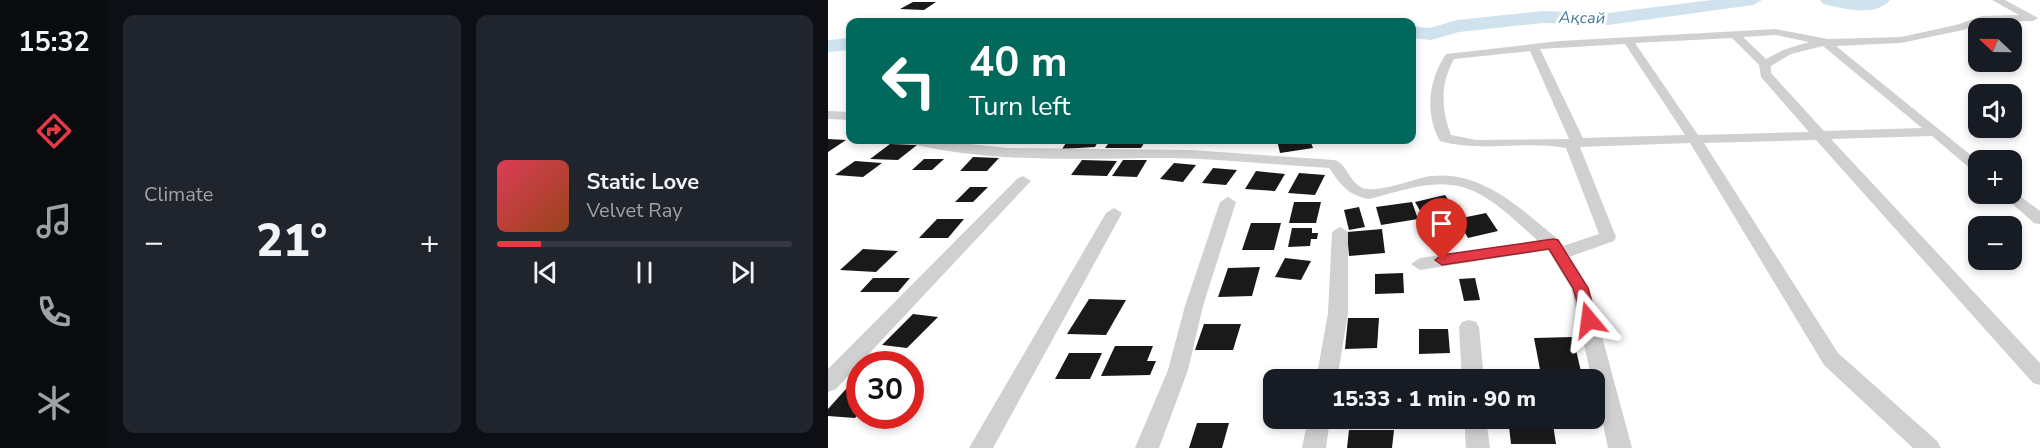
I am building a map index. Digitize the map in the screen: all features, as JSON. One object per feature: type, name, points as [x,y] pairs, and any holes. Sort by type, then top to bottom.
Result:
[{"type":"street","points":[[1997,0],[2038,17]]},
{"type":"street","points":[[2021,0],[2038,17]]},
{"type":"street","points":[[1765,64],[1787,51],[1825,42],[1901,40],[1959,28],[1982,19],[2038,17]]},
{"type":"street","points":[[1935,132],[1460,144],[1445,138],[1438,121],[1438,74],[1450,56],[1534,48],[1776,32],[1825,42],[1935,132],[1968,160]]},
{"type":"street","points":[[1734,34],[1765,64],[1765,74],[2040,377]]},
{"type":"street","points":[[1629,42],[1694,139],[1831,359],[1929,448]]},
{"type":"street","points":[[1419,264],[1556,249],[1608,237],[1534,48]]},
{"type":"street","points":[[828,115],[846,117]]},
{"type":"street","points":[[931,144],[1031,154],[1174,154],[1334,164],[1352,190],[1369,194],[1431,180],[1455,180],[1495,196],[1556,249],[1580,288],[1620,448]]},
{"type":"street","points":[[828,383],[1023,181]]},
{"type":"street","points":[[1147,448],[1178,370],[1194,306],[1228,202]]},
{"type":"street","points":[[2021,204],[2040,219]]},
{"type":"street","points":[[981,448],[1114,213]]},
{"type":"street","points":[[1328,369],[1338,313],[1340,232]]},
{"type":"street","points":[[1469,327],[1472,369]]},
{"type":"street","points":[[1314,448],[1317,429]]},
{"type":"street","points":[[1477,429],[1478,448]]},
{"type":"building","points":[[913,2],[936,2],[924,10],[900,9]]},
{"type":"building","points":[[828,139],[846,140],[828,152]]},
{"type":"building","points":[[890,144],[917,145],[898,160],[870,159]]},
{"type":"building","points":[[1065,144],[1097,144],[1095,147],[1062,149]]},
{"type":"building","points":[[1108,144],[1144,144],[1141,148],[1105,148]]},
{"type":"building","points":[[1278,144],[1312,144],[1313,148],[1280,153]]},
{"type":"building","points":[[973,157],[999,158],[987,171],[960,171]]},
{"type":"building","points":[[924,159],[944,159],[932,170],[912,170]]},
{"type":"building","points":[[1082,160],[1117,161],[1107,176],[1071,175]]},
{"type":"building","points":[[1123,160],[1147,160],[1137,177],[1112,176]]},
{"type":"building","points":[[855,161],[882,163],[863,177],[835,175]]},
{"type":"building","points":[[1174,163],[1196,165],[1183,182],[1160,179]]},
{"type":"building","points":[[1213,168],[1237,170],[1226,185],[1202,183]]},
{"type":"building","points":[[1256,171],[1285,174],[1275,191],[1245,189]]},
{"type":"building","points":[[1299,173],[1325,175],[1315,195],[1288,193]]},
{"type":"building","points":[[970,187],[988,187],[973,202],[955,202]]},
{"type":"building","points":[[1445,195],[1456,211],[1425,219],[1415,202]]},
{"type":"building","points":[[1294,202],[1321,202],[1316,223],[1289,223]]},
{"type":"building","points":[[1412,202],[1418,219],[1381,225],[1376,207]]},
{"type":"building","points":[[1359,207],[1365,227],[1349,230],[1344,210]]},
{"type":"building","points":[[1486,213],[1498,231],[1468,238],[1457,219]]},
{"type":"building","points":[[937,219],[964,219],[948,238],[919,238]]},
{"type":"building","points":[[1251,223],[1281,223],[1274,250],[1242,250]]},
{"type":"building","points":[[1292,228],[1312,228],[1312,233],[1318,233],[1317,239],[1311,239],[1310,246],[1288,247]]},
{"type":"building","points":[[1382,229],[1385,253],[1349,256],[1347,232]]},
{"type":"building","points":[[863,249],[898,251],[876,272],[840,270]]},
{"type":"building","points":[[1285,258],[1311,261],[1301,280],[1275,277]]},
{"type":"building","points":[[1260,267],[1252,296],[1218,297],[1228,268]]},
{"type":"building","points":[[1403,273],[1404,293],[1375,294],[1375,274]]},
{"type":"building","points":[[873,278],[910,278],[898,292],[860,292]]},
{"type":"building","points":[[1475,278],[1480,300],[1464,301],[1459,279]]},
{"type":"building","points":[[1089,299],[1126,300],[1106,335],[1067,334]]},
{"type":"building","points":[[913,314],[938,317],[907,348],[882,345]]},
{"type":"building","points":[[1348,318],[1379,318],[1377,348],[1345,349]]},
{"type":"building","points":[[1204,324],[1241,324],[1233,350],[1195,350]]},
{"type":"building","points":[[1419,329],[1448,329],[1450,353],[1419,354]]},
{"type":"building","points":[[1573,337],[1580,369],[1540,369],[1534,338]]},
{"type":"building","points":[[1115,346],[1153,346],[1147,361],[1156,361],[1150,375],[1101,376]]},
{"type":"building","points":[[1069,353],[1102,353],[1090,379],[1055,379]]},
{"type":"building","points":[[846,389],[846,417],[828,416],[828,409]]},
{"type":"building","points":[[1197,423],[1229,423],[1222,448],[1189,448]]},
{"type":"building","points":[[1509,429],[1554,429],[1556,444],[1511,444]]},
{"type":"building","points":[[1349,430],[1394,430],[1392,448],[1347,448]]},
{"type":"waterway","name":"Ақсай","points":[[1416,32],[1431,34],[1457,26],[1543,17],[1608,19],[1753,0]]},
{"type":"waterway","name":"Ақсай","points":[[1829,0],[1862,6],[1881,0]]},
{"type":"waterway","name":"Ақсай","points":[[828,46],[846,44]]},
{"type":"route","points":[[1442,260],[1553,244],[1580,288],[1589,320]]}]
